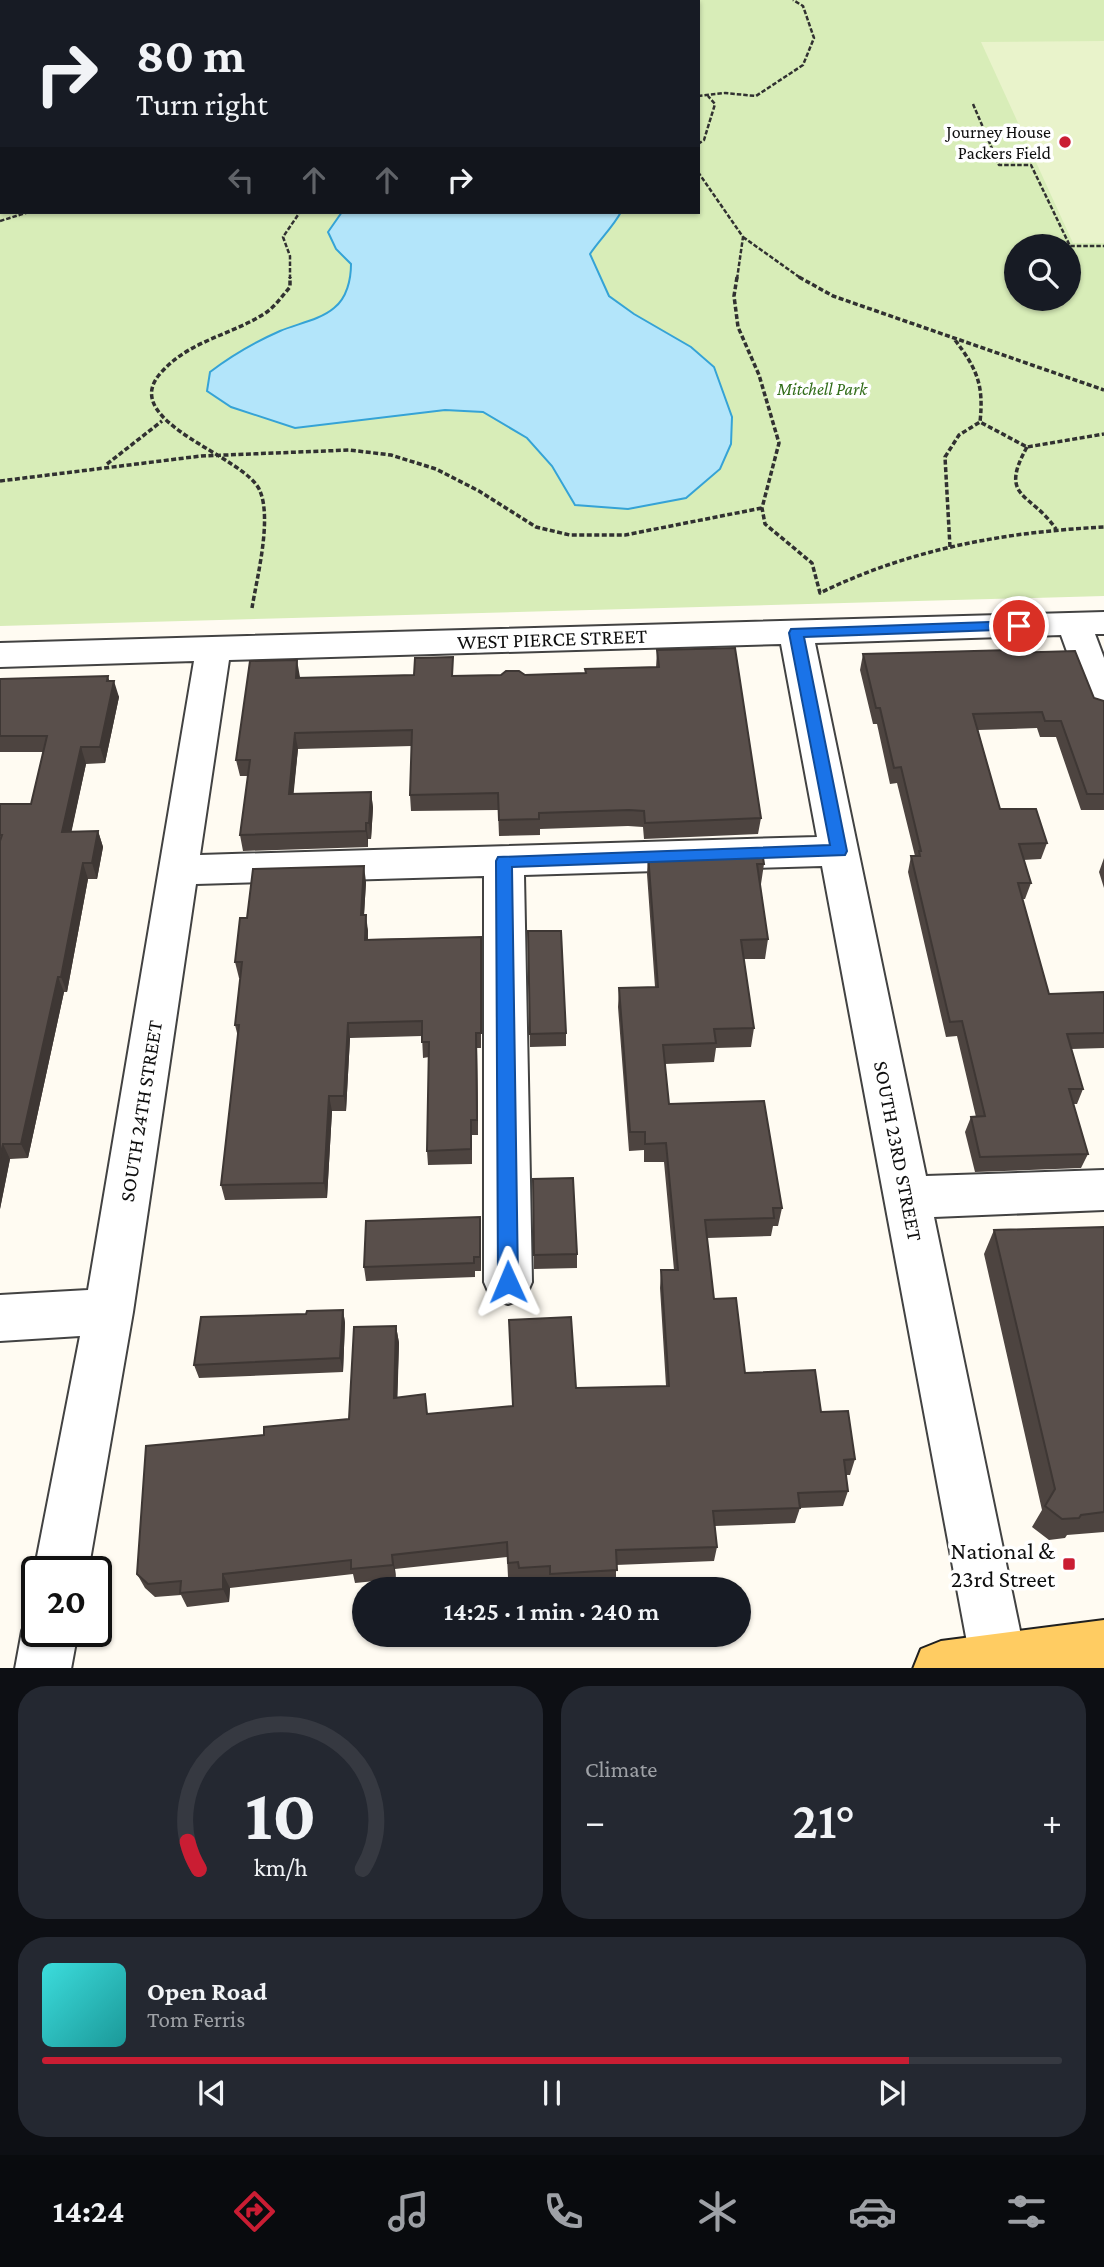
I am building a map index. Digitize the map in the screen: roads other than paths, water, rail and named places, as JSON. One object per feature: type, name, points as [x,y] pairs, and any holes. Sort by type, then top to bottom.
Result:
[{"type":"main road","points":[[941,1668],[1000,1665],[1104,1648]]},
{"type":"street","name":"WEST PIERCE STREET","points":[[0,655],[1089,624]]},
{"type":"street","points":[[1089,624],[1104,704]]},
{"type":"street","name":"SOUTH 23RD STREET","points":[[796,633],[1000,1665]]},
{"type":"street","name":"SOUTH 24TH STREET","points":[[64,1556],[109,1312],[213,649]]},
{"type":"street","points":[[179,870],[839,851]]},
{"type":"street","points":[[504,861],[508,1282]]},
{"type":"street","points":[[908,1197],[1104,1190]]},
{"type":"street","points":[[0,1318],[109,1312]]},
{"type":"street","points":[[43,1668],[47,1647]]},
{"type":"water","points":[[341,214],[620,214],[590,254],[609,296],[691,347],[714,367],[732,417],[731,444],[720,469],[686,498],[628,509],[575,505],[552,466],[527,438],[483,412],[445,410],[295,428],[231,407],[207,391],[210,372],[271,335],[322,316],[334,308],[345,294],[351,264],[336,249],[328,232]]},
{"type":"place","name":"Journey House Packers Field","points":[[1065,142]]},
{"type":"place","name":"National & 23rd Street","points":[[1069,1564]]},
{"type":"park label","name":"Mitchell Park","points":[[822,389]]}]
